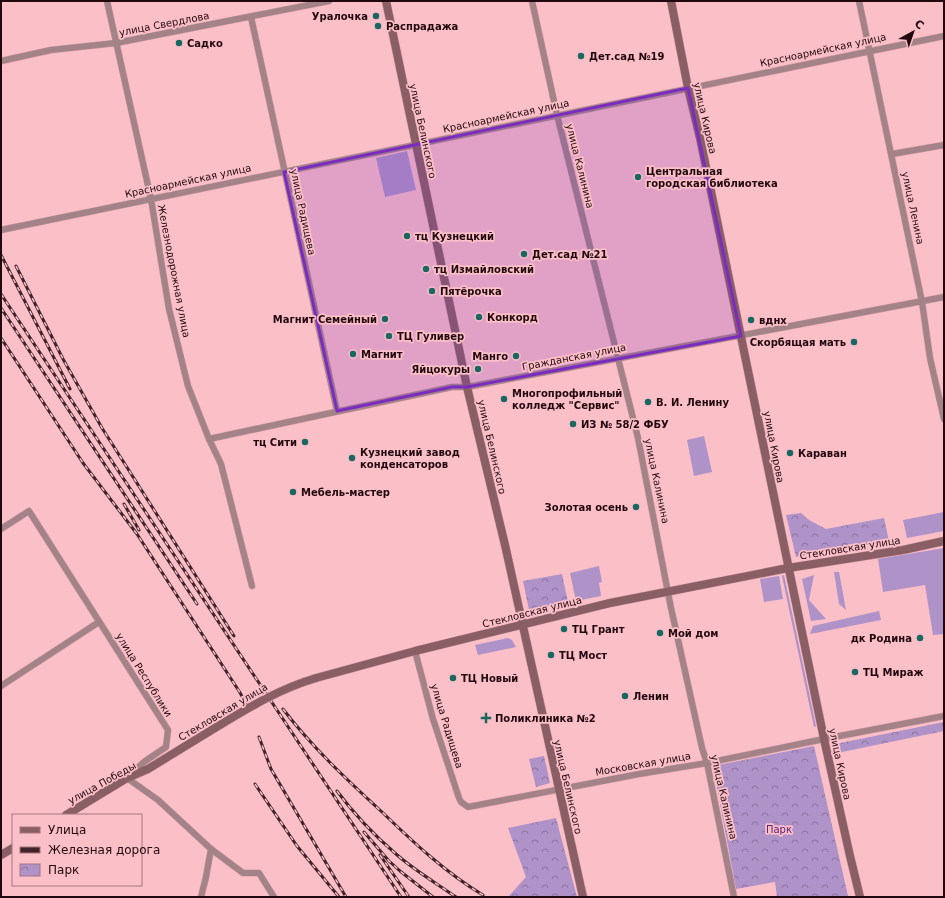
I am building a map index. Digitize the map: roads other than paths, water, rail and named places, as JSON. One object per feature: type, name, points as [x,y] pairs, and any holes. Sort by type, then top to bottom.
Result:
[{"type":"street","name":"Железнодорожная улица","points":[[107,1],[151,199],[169,309],[188,386],[221,464],[252,586]]},
{"type":"street","name":"улица Свердлова","points":[[1,61],[51,50],[116,43],[329,1]]},
{"type":"street","name":"улица Белинского","points":[[386,1],[467,387],[505,545],[583,897]]},
{"type":"street","name":"улица Калинина","points":[[532,1],[557,115],[638,438],[668,591],[702,748],[707,763],[734,897]]},
{"type":"street","name":"улица Кирова","points":[[671,1],[824,739],[860,897]]},
{"type":"street","name":"улица Ленина","points":[[860,1],[922,302],[930,358],[944,419]]},
{"type":"street","name":"улица Радищева","points":[[251,17],[337,411]]},
{"type":"street","name":"Красноармейская улица","points":[[1,230],[944,36]]},
{"type":"street","points":[[892,154],[944,145]]},
{"type":"street","name":"Гражданская улица","points":[[210,439],[452,387],[467,387],[944,297]]},
{"type":"street","name":"улица Республики","points":[[1,529],[29,511],[168,730],[166,747],[144,762],[128,778]]},
{"type":"street","name":"Стекловская улица","points":[[148,769],[258,702],[294,684],[415,651],[610,603],[788,568],[902,550],[944,541]]},
{"type":"street","points":[[1,686],[99,622]]},
{"type":"street","name":"улица Радищева","points":[[415,651],[433,719],[459,798],[464,805]]},
{"type":"street","name":"Московская улица","points":[[464,805],[471,806],[639,774],[707,763],[944,716]]},
{"type":"street","name":"улица Победы","points":[[68,814],[128,778],[148,769]]},
{"type":"street","points":[[128,778],[158,800],[211,849],[243,873],[259,873],[274,897]]},
{"type":"street","points":[[1,855],[12,849]]},
{"type":"street","points":[[201,897],[211,849]]},
{"type":"railway","points":[[1,255],[70,389]]},
{"type":"railway","points":[[16,266],[63,359],[102,428],[234,636]]},
{"type":"railway","points":[[1,294],[401,897]]},
{"type":"railway","points":[[1,308],[197,604]]},
{"type":"railway","points":[[1,338],[83,463],[137,534],[247,705]]},
{"type":"railway","points":[[124,504],[139,530]]},
{"type":"railway","points":[[283,709],[330,763],[406,835],[443,867],[483,895]]},
{"type":"railway","points":[[259,737],[271,769],[346,897]]},
{"type":"railway","points":[[255,784],[297,846],[339,897]]},
{"type":"railway","points":[[337,791],[357,816],[388,847],[410,866],[456,897]]},
{"type":"railway","points":[[364,832],[389,861],[433,897]]},
{"type":"railway","points":[[380,855],[409,897]]},
{"type":"place","name":"Уралочка","points":[[376,16]]},
{"type":"place","name":"Распрадажа","points":[[378,26]]},
{"type":"place","name":"Садко","points":[[179,43]]},
{"type":"place","name":"Дет.сад №19","points":[[581,56]]},
{"type":"place","name":"Центральная городская библиотека","points":[[638,177]]},
{"type":"place","name":"тц Кузнецкий","points":[[407,236]]},
{"type":"place","name":"Дет.сад №21","points":[[524,254]]},
{"type":"place","name":"тц Измайловский","points":[[426,269]]},
{"type":"place","name":"Пятёрочка","points":[[432,291]]},
{"type":"place","name":"Конкорд","points":[[479,317]]},
{"type":"place","name":"Магнит Семейный","points":[[385,319]]},
{"type":"place","name":"вднх","points":[[751,320]]},
{"type":"place","name":"ТЦ Гуливер","points":[[389,336]]},
{"type":"place","name":"Скорбящая мать","points":[[854,342]]},
{"type":"place","name":"Магнит","points":[[353,354]]},
{"type":"place","name":"Манго","points":[[516,356]]},
{"type":"place","name":"Яйцокуры","points":[[478,369]]},
{"type":"place","name":"Многопрофильный колледж \"Сервис\"","points":[[504,399]]},
{"type":"place","name":"В. И. Ленину","points":[[648,402]]},
{"type":"place","name":"ИЗ № 58/2 ФБУ","points":[[573,424]]},
{"type":"place","name":"тц Сити","points":[[305,442]]},
{"type":"place","name":"Караван","points":[[790,453]]},
{"type":"place","name":"Кузнецкий завод конденсаторов","points":[[352,458]]},
{"type":"place","name":"Мебель-мастер","points":[[293,492]]},
{"type":"place","name":"Золотая осень","points":[[636,507]]},
{"type":"place","name":"ТЦ Грант","points":[[564,629]]},
{"type":"place","name":"Мой дом","points":[[660,633]]},
{"type":"place","name":"дк Родина","points":[[920,638]]},
{"type":"place","name":"ТЦ Мост","points":[[551,655]]},
{"type":"place","name":"ТЦ Мираж","points":[[855,672]]},
{"type":"place","name":"ТЦ Новый","points":[[453,678]]},
{"type":"place","name":"Ленин","points":[[625,696]]},
{"type":"place","name":"Поликлиника №2","points":[[486,718]]},
{"type":"park label","name":"Парк","points":[[779,829]]}]
